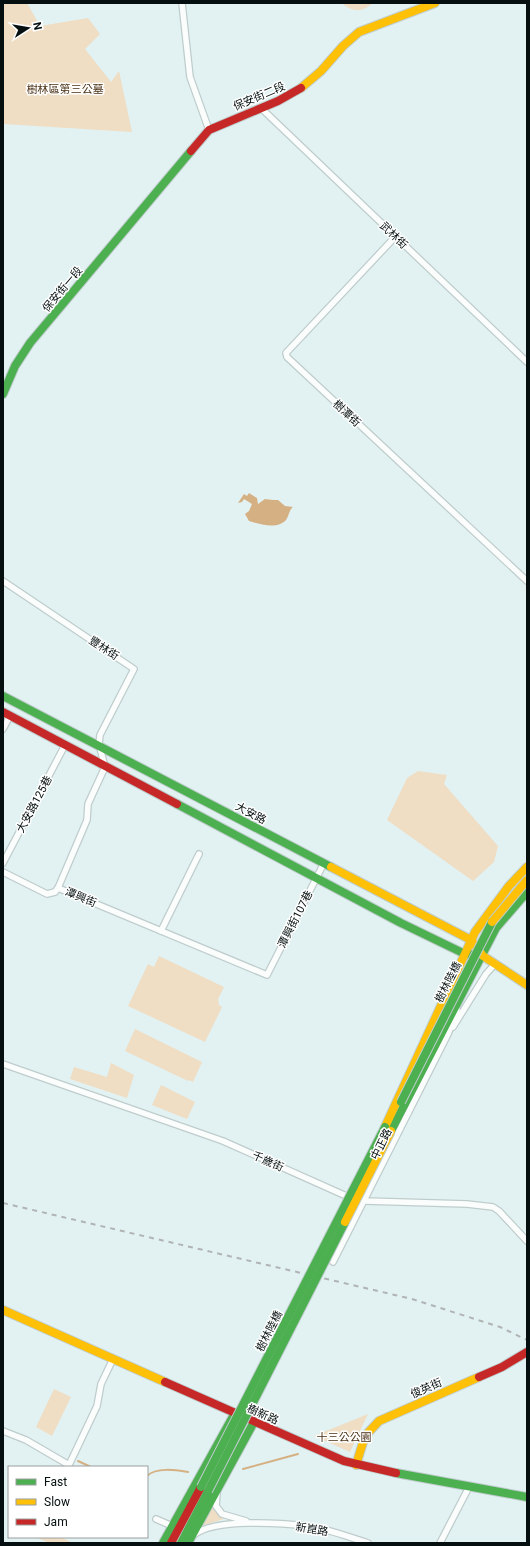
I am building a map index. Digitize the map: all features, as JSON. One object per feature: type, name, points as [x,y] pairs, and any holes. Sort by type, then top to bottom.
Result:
[{"type":"street","points":[[182,3],[190,77],[205,123],[209,130]]},
{"type":"street","name":"保安街二段","points":[[147,203],[209,130],[283,99],[306,85],[321,71],[343,46],[359,32],[434,3]]},
{"type":"street","name":"武林街","points":[[261,108],[527,362]]},
{"type":"street","name":"保安街一段","points":[[4,391],[15,366],[30,343],[147,203]]},
{"type":"street","name":"樹潭街","points":[[396,236],[286,353],[287,357],[527,581]]},
{"type":"street","name":"豐林街","points":[[3,581],[134,668],[100,735],[98,744]]},
{"type":"street","name":"大安路","points":[[3,696],[98,744],[471,940],[483,956],[527,985]]},
{"type":"street","points":[[3,729],[6,714]]},
{"type":"street","name":"大安路","points":[[6,714],[316,878],[465,954],[483,956]]},
{"type":"street","points":[[58,888],[87,820],[88,804],[105,767],[98,744]]},
{"type":"street","name":"大安路125巷","points":[[3,863],[65,745]]},
{"type":"street","points":[[162,931],[199,854]]},
{"type":"street","name":"潭興街107巷","points":[[267,975],[324,863]]},
{"type":"street","points":[[465,954],[475,932],[509,886],[527,867]]},
{"type":"street","name":"潭興街","points":[[3,872],[47,894],[55,892],[58,888],[267,975]]},
{"type":"street","name":"樹林陸橋","points":[[171,1543],[205,1489],[266,1380],[401,1102],[490,924],[527,880]]},
{"type":"street","points":[[448,1034],[464,992],[496,928],[527,892]]},
{"type":"street","name":"樹林陸橋","points":[[388,1129],[440,1005],[465,954]]},
{"type":"street","points":[[448,1034],[486,974],[495,964]]},
{"type":"street","name":"樹林陸橋","points":[[388,1129],[464,992]]},
{"type":"street","name":"中正路","points":[[333,1262],[448,1034]]},
{"type":"street","name":"千歲街","points":[[3,1064],[190,1128],[344,1195],[365,1201],[467,1204],[493,1207],[499,1211],[527,1241]]},
{"type":"street","name":"樹新路","points":[[3,1310],[254,1422],[356,1465],[527,1498]]},
{"type":"street","name":"俊英街","points":[[356,1465],[360,1444],[364,1435],[379,1421],[502,1367],[527,1352]]},
{"type":"street","points":[[3,1431],[37,1446],[69,1465],[97,1406],[101,1384],[113,1358]]},
{"type":"street","points":[[163,1543],[235,1413]]},
{"type":"street","points":[[188,1543],[254,1422]]},
{"type":"street","points":[[440,1543],[469,1487]]},
{"type":"street","name":"樹林陸橋","points":[[181,1543],[205,1489]]},
{"type":"street","name":"新崑路","points":[[217,1490],[216,1506],[222,1514],[254,1523]]},
{"type":"street","points":[[156,1519],[172,1526]]},
{"type":"street","name":"新崑路","points":[[188,1543],[195,1534],[203,1528],[254,1523],[309,1526],[338,1533],[368,1543]]},
{"type":"green space","name":"樹林區第三公墓","points":[[3,3],[27,3],[40,26],[88,18],[100,34],[85,49],[111,82],[119,71],[132,132],[3,124]]},
{"type":"green space","points":[[342,3],[372,3],[361,10],[353,10]]},
{"type":"green space","points":[[418,771],[447,775],[444,784],[498,846],[494,862],[473,881],[387,820],[407,778]]},
{"type":"green space","points":[[159,956],[224,987],[218,999],[219,1005],[222,1007],[205,1042],[128,1006],[148,964],[154,967]]},
{"type":"green space","points":[[135,1029],[202,1062],[193,1082],[125,1051]]},
{"type":"green space","points":[[111,1063],[134,1075],[127,1098],[70,1079],[74,1067],[107,1077]]},
{"type":"green space","points":[[161,1085],[195,1102],[187,1119],[152,1105]]},
{"type":"green space","points":[[54,1389],[71,1397],[52,1436],[36,1427]]},
{"type":"green space","name":"十三公公園","points":[[368,1414],[350,1452],[314,1436]]},
{"type":"green space","points":[[213,1503],[216,1512],[224,1519],[198,1527]]},
{"type":"green space","points":[[38,1538],[62,1538],[73,1543],[50,1543]]},
{"type":"shaded area","points":[[249,493],[257,498],[258,504],[265,499],[278,500],[285,506],[293,507],[286,520],[278,525],[273,526],[258,524],[249,521],[245,514],[249,511],[252,504],[244,499],[242,502],[238,503],[244,494],[247,496]]},
{"type":"waterway","points":[[243,1469],[298,1454]]},
{"type":"waterway","points":[[78,1461],[89,1466]]},
{"type":"waterway","points":[[148,1475],[161,1470],[188,1472]]},
{"type":"railway","points":[[3,1203],[412,1299],[500,1327],[527,1340]]},
{"type":"traffic: fast","points":[[3,394],[15,366],[30,343],[191,151]]},
{"type":"traffic: fast","points":[[3,696],[331,867]]},
{"type":"traffic: fast","points":[[177,804],[401,923],[465,954],[480,955]]},
{"type":"traffic: fast","points":[[391,1131],[496,928],[527,892]]},
{"type":"traffic: fast","points":[[401,1102],[492,922]]},
{"type":"traffic: fast","points":[[201,1487],[385,1127]]},
{"type":"traffic: fast","points":[[208,1491],[345,1222]]},
{"type":"traffic: fast","points":[[163,1543],[235,1413]]},
{"type":"traffic: fast","points":[[188,1543],[254,1422]]},
{"type":"traffic: fast","points":[[396,1473],[527,1497]]},
{"type":"traffic: fast","points":[[181,1543],[208,1491]]},
{"type":"traffic: slow","points":[[301,88],[321,71],[343,46],[359,32],[435,3]]},
{"type":"traffic: slow","points":[[331,867],[471,940],[483,956],[527,985]]},
{"type":"traffic: slow","points":[[385,1127],[475,932],[509,886],[527,867]]},
{"type":"traffic: slow","points":[[492,922],[527,880]]},
{"type":"traffic: slow","points":[[345,1222],[391,1131]]},
{"type":"traffic: slow","points":[[3,1310],[165,1382]]},
{"type":"traffic: slow","points":[[356,1465],[365,1436],[379,1421],[479,1377]]},
{"type":"traffic: jam","points":[[191,151],[209,130],[278,101],[301,88]]},
{"type":"traffic: jam","points":[[3,712],[177,804]]},
{"type":"traffic: jam","points":[[479,1377],[502,1367],[527,1352]]},
{"type":"traffic: jam","points":[[165,1382],[344,1461],[396,1473]]},
{"type":"traffic: jam","points":[[171,1543],[201,1487]]}]
